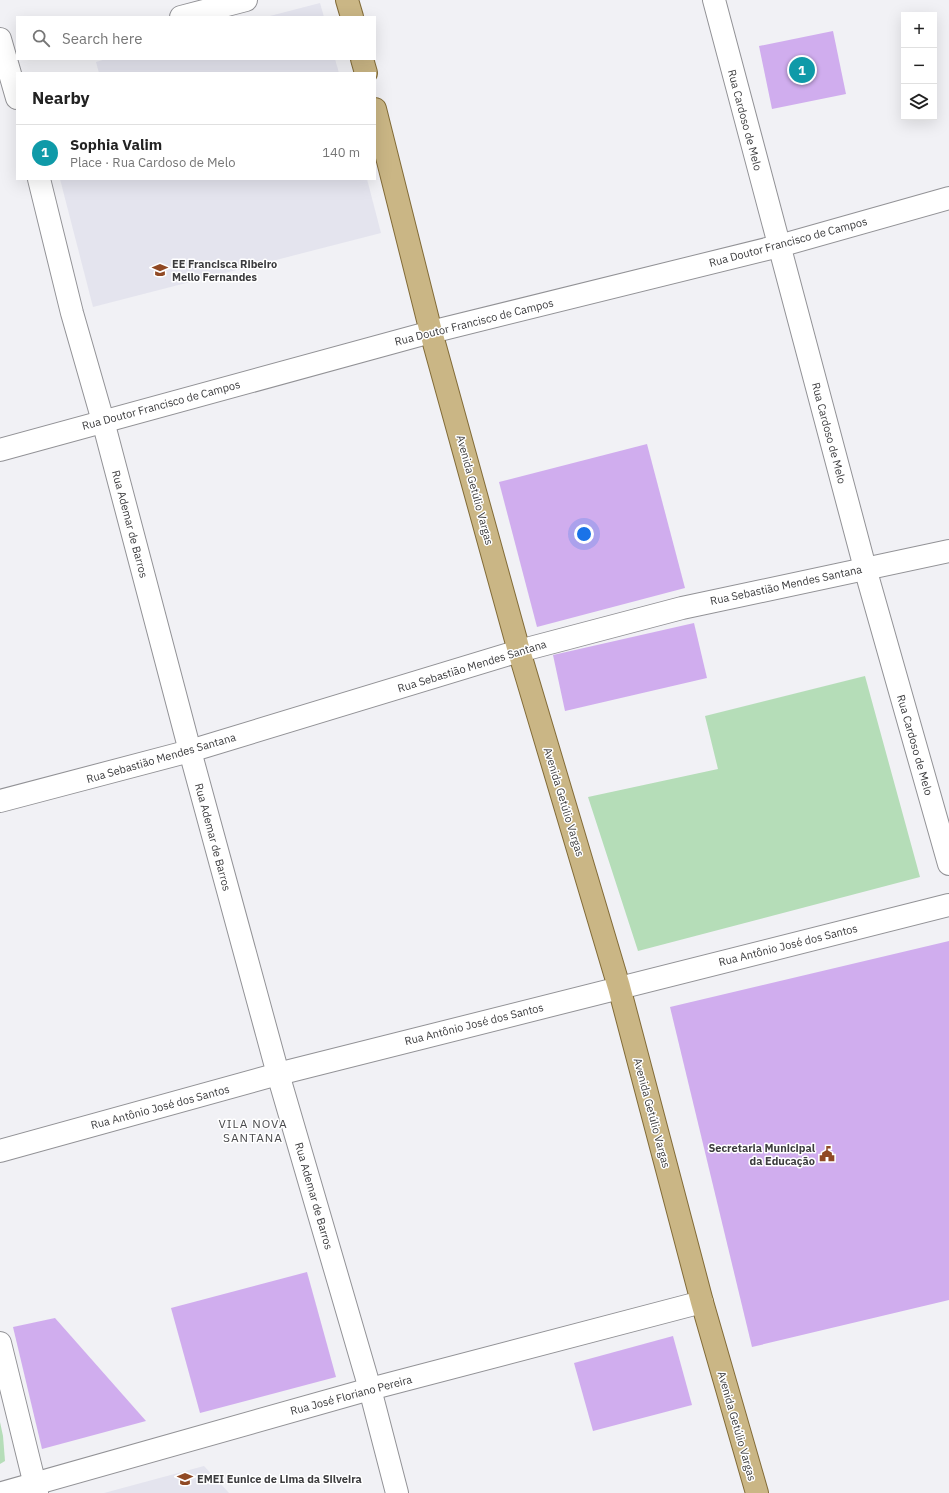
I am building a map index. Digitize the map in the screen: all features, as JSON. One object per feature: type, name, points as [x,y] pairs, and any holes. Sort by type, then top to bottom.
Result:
[{"type":"main road","points":[[348,0],[352,16]]},
{"type":"main road","points":[[362,60],[366,72]]},
{"type":"main road","name":"Avenida Getúlio Vargas","points":[[376,113],[431,332],[519,651],[619,987],[702,1302],[757,1493]]},
{"type":"street","points":[[185,16],[246,0]]},
{"type":"street","name":"Rua Cardoso de Melo","points":[[714,0],[865,568],[949,864]]},
{"type":"street","points":[[0,39],[9,62],[16,94]]},
{"type":"street","name":"Rua Ademar de Barros","points":[[39,180],[72,314],[103,421],[190,751],[278,1074],[370,1389],[397,1493]]},
{"type":"street","name":"Rua Doutor Francisco de Campos","points":[[0,450],[431,332],[779,246],[949,198]]},
{"type":"street","name":"Rua Sebastião Mendes Santana","points":[[0,801],[190,751],[519,651],[682,608],[949,551]]},
{"type":"street","name":"Rua Antônio José dos Santos","points":[[0,1151],[278,1074],[949,905]]},
{"type":"street","name":"Rua José Floriano Pereira","points":[[2,1493],[35,1488],[370,1389],[702,1302]]},
{"type":"street","points":[[0,1343],[35,1488]]},
{"type":"shaded area","points":[[320,3],[324,16],[270,16]]},
{"type":"shaded area","points":[[103,60],[335,60],[339,72],[99,72],[96,62]]},
{"type":"shaded area","name":"EE Francisca Ribeiro Mello Fernandes","points":[[60,180],[367,180],[381,233],[93,307]]},
{"type":"shaded area","name":"EMEI Eunice de Lima da Silveira","points":[[204,1466],[229,1493],[104,1493]]},
{"type":"green space","points":[[865,676],[920,877],[638,951],[588,797],[718,769],[705,716]]},
{"type":"green space","points":[[0,1422],[5,1461],[0,1464]]},
{"type":"building","points":[[833,31],[846,94],[772,109],[759,46]]},
{"type":"building","points":[[647,444],[685,588],[537,627],[499,482]]},
{"type":"building","points":[[694,623],[707,678],[565,711],[553,655]]},
{"type":"building","name":"Secretaria Municipal da Educação","points":[[949,941],[949,1300],[752,1347],[670,1007]]},
{"type":"building","points":[[307,1272],[336,1377],[200,1413],[171,1308]]},
{"type":"building","points":[[55,1318],[146,1421],[42,1449],[13,1327]]},
{"type":"building","points":[[673,1336],[692,1405],[593,1431],[574,1363]]},
{"type":"place","name":"Sophia Valim","points":[[802,70]]},
{"type":"place","name":"EE Francisca Ribeiro Mello Fernandes","points":[[160,270]]},
{"type":"place","name":"Secretaria Municipal da Educação","points":[[827,1154]]},
{"type":"place","name":"EMEI Eunice de Lima da Silveira","points":[[185,1479]]},
{"type":"district","name":"VILA NOVA SANTANA","points":[[253,1130]]}]
